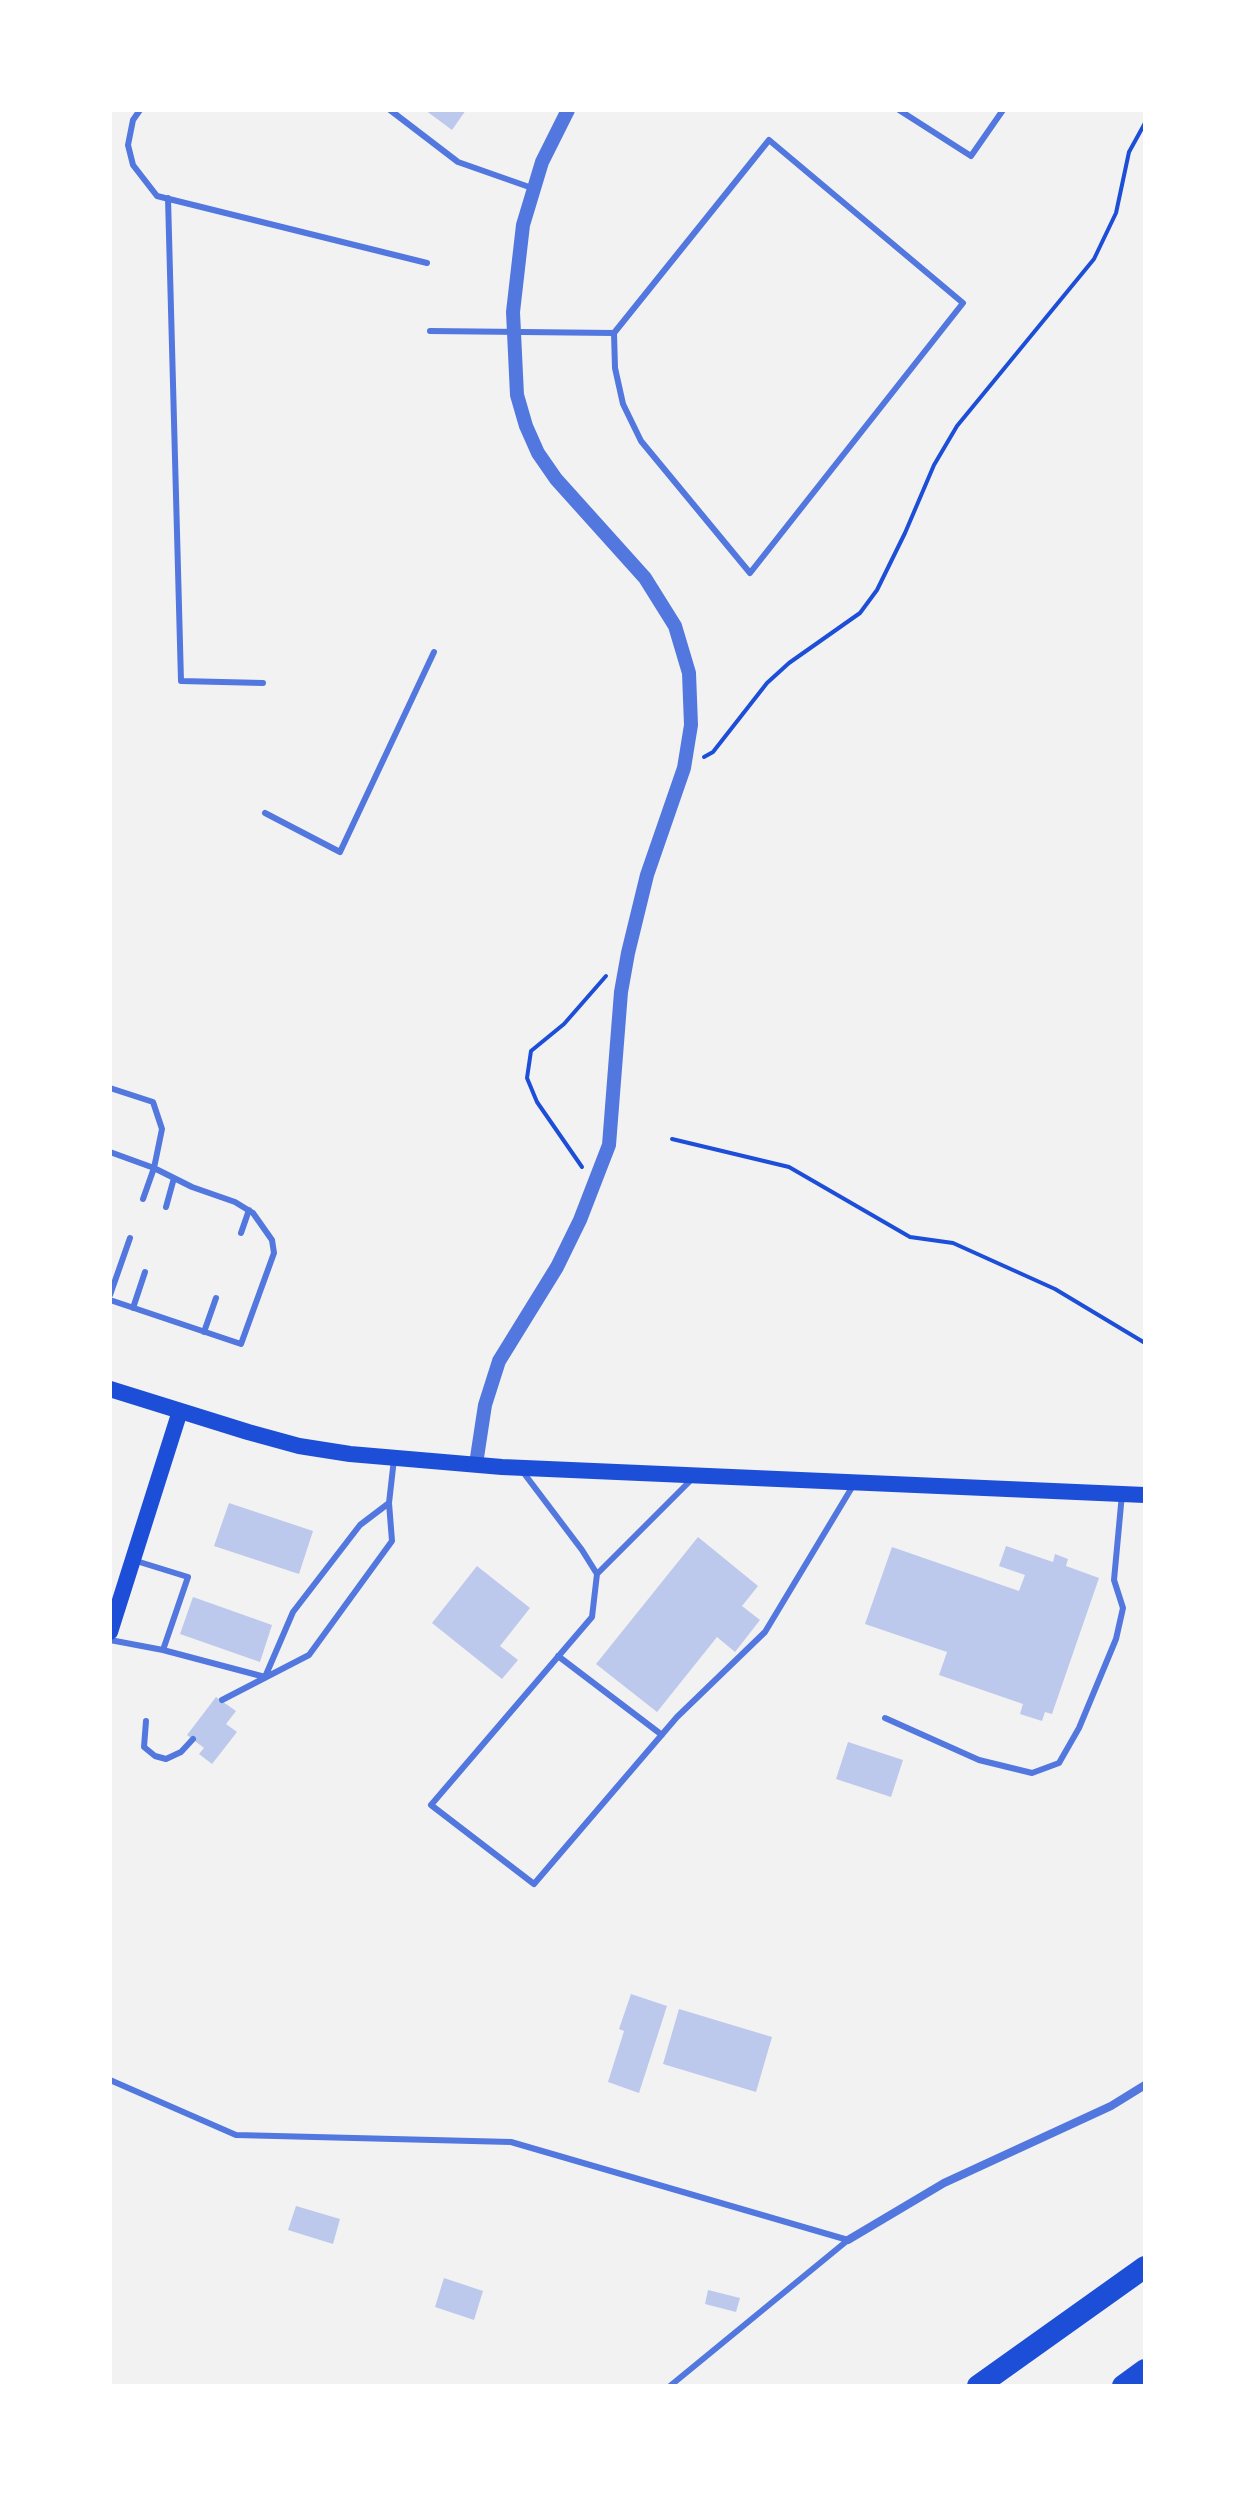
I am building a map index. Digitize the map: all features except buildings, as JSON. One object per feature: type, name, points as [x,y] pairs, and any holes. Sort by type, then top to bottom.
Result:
[{"type":"highway","points":[[978,2386],[1145,2267]]},
{"type":"highway","points":[[1123,2386],[1145,2370]]},
{"type":"main road","points":[[110,1389],[299,1446],[394,1459],[1145,1495]]},
{"type":"main road","points":[[110,1632],[180,1411]]},
{"type":"street","points":[[476,1464],[485,1405],[499,1361],[557,1267],[594,1186],[610,1134],[621,992],[628,953],[647,875],[684,768],[691,725],[689,673],[675,626],[645,578],[556,479],[538,453],[517,395],[513,334],[516,264],[532,188],[568,110]]},
{"type":"street","points":[[848,2240],[944,2183],[1111,2106],[1145,2085]]},
{"type":"lane","points":[[140,110],[133,120],[128,145],[133,165],[157,196],[427,263]]},
{"type":"lane","points":[[390,110],[458,162],[532,188]]},
{"type":"lane","points":[[899,110],[971,156],[1003,110]]},
{"type":"lane","points":[[769,140],[963,303],[750,573],[641,441],[623,404],[615,368],[614,333],[769,140]]},
{"type":"lane","points":[[168,198],[181,681],[263,683]]},
{"type":"lane","points":[[430,331],[614,333]]},
{"type":"lane","points":[[265,813],[340,852],[434,652]]},
{"type":"lane","points":[[110,1088],[153,1102],[158,1112],[162,1129],[154,1168],[143,1199]]},
{"type":"lane","points":[[110,1152],[249,1210],[263,1224],[272,1240],[274,1253],[241,1344],[110,1298],[130,1238]]},
{"type":"lane","points":[[166,1207],[174,1178]]},
{"type":"lane","points":[[241,1233],[249,1210]]},
{"type":"lane","points":[[133,1308],[145,1272]]},
{"type":"lane","points":[[204,1332],[216,1298]]},
{"type":"lane","points":[[222,1700],[309,1655],[392,1541],[389,1503],[394,1459]]},
{"type":"lane","points":[[519,1467],[597,1574]]},
{"type":"lane","points":[[696,1475],[597,1574],[592,1617],[431,1805],[534,1884],[662,1735],[765,1632],[856,1481]]},
{"type":"lane","points":[[885,1718],[979,1760],[1032,1773],[1059,1763],[1079,1728],[1116,1639],[1123,1608],[1114,1580],[1122,1494]]},
{"type":"lane","points":[[265,1677],[293,1612],[360,1525],[389,1503]]},
{"type":"lane","points":[[133,1560],[188,1577],[163,1650]]},
{"type":"lane","points":[[110,1640],[163,1650],[265,1677]]},
{"type":"lane","points":[[558,1656],[662,1735]]},
{"type":"lane","points":[[146,1721],[144,1747],[155,1756],[166,1759],[181,1752],[193,1739]]},
{"type":"lane","points":[[110,2080],[236,2135],[511,2142],[848,2240]]},
{"type":"lane","points":[[670,2386],[848,2240]]},
{"type":"path","points":[[684,768],[713,752],[767,683],[789,663],[860,613],[877,590],[934,465],[957,426],[1094,259],[1116,213],[1129,152],[1145,123]]},
{"type":"path","points":[[594,1186],[559,1130],[537,1102],[527,1078],[529,1064],[531,1051],[564,1024],[628,953]]},
{"type":"path","points":[[672,1139],[789,1167],[910,1237],[953,1243],[1055,1289],[1145,1343]]}]
